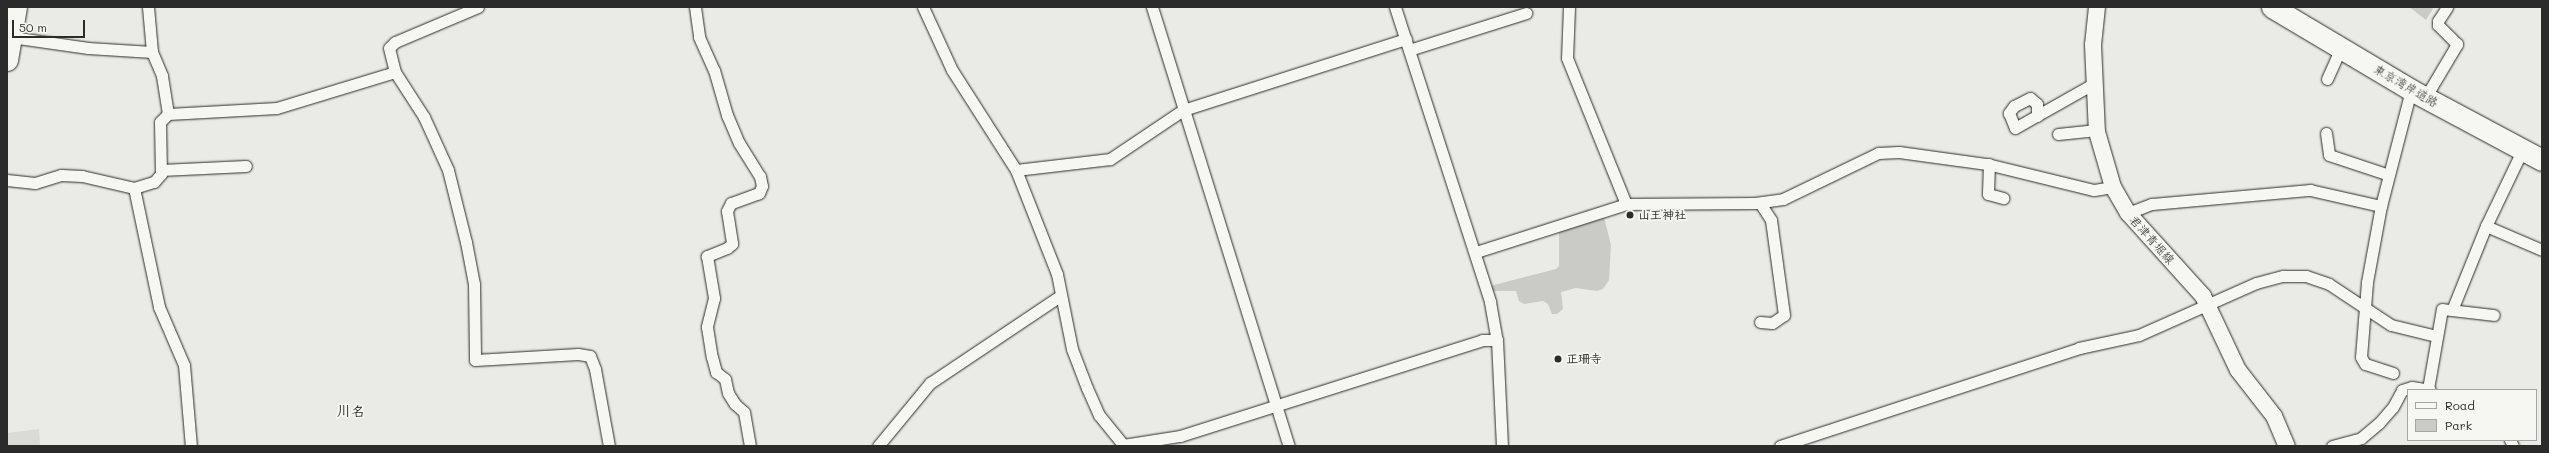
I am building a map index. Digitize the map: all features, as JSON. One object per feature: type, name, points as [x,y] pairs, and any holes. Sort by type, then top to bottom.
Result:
[{"type":"highway","points":[[7,60],[16,7]]},
{"type":"highway","name":"東京湾岸道路","points":[[2272,7],[2418,94],[2522,151],[2542,160]]},
{"type":"main road","name":"君津青堀線","points":[[2097,7],[2093,45],[2093,84],[2096,130],[2113,187],[2128,213],[2203,296],[2238,370],[2274,416],[2287,446]]},
{"type":"street","points":[[148,7],[152,52],[162,76],[168,114]]},
{"type":"street","points":[[695,7],[699,38],[714,70],[727,115],[739,143],[760,176],[762,186],[759,193],[731,203],[728,210],[732,244],[727,248],[707,256],[714,298],[707,327],[712,357],[716,372],[725,380],[728,393],[735,404],[744,412],[750,446]]},
{"type":"street","points":[[923,7],[952,70],[1016,170],[1057,274],[1060,296],[1072,348],[1087,388],[1099,415],[1123,445],[1180,436],[1482,340],[1497,340]]},
{"type":"street","points":[[1152,7],[1289,446]]},
{"type":"street","points":[[1396,7],[1407,45],[1476,252],[1490,302],[1497,340],[1502,446]]},
{"type":"street","points":[[1569,7],[1567,58],[1626,204]]},
{"type":"street","points":[[2393,373],[2362,361],[2364,305],[2381,206],[2389,176],[2418,94],[2457,44],[2438,25],[2438,21],[2447,7]]},
{"type":"street","points":[[472,8],[395,42],[389,48],[395,72],[424,117],[448,170],[466,242],[474,284],[475,360],[578,354],[590,356],[595,369],[609,446]]},
{"type":"street","points":[[1016,170],[1110,159],[1183,110],[1407,45],[1526,13]]},
{"type":"street","points":[[11,37],[88,48],[152,52]]},
{"type":"street","points":[[2327,79],[2341,48]]},
{"type":"street","points":[[7,180],[35,183],[60,176],[82,176],[134,188],[154,182],[161,174],[160,122],[168,114],[277,108],[395,72]]},
{"type":"street","points":[[2037,116],[2093,84]]},
{"type":"street","points":[[2062,130],[2096,130]]},
{"type":"street","points":[[2326,133],[2329,155],[2389,176]]},
{"type":"street","points":[[2452,310],[2486,226],[2522,151]]},
{"type":"street","points":[[1476,252],[1626,204],[1760,203],[1783,199],[1878,153],[1900,152],[1989,164],[2019,170],[2073,187],[2094,190],[2113,187]]},
{"type":"street","points":[[1989,164],[1988,194],[2003,198]]},
{"type":"street","points":[[161,170],[246,166]]},
{"type":"street","points":[[134,188],[159,307],[184,365],[191,446]]},
{"type":"street","points":[[2128,213],[2159,204],[2310,190],[2381,206]]},
{"type":"street","points":[[1760,203],[1771,220],[1784,315],[1772,323],[1760,322]]},
{"type":"street","points":[[2486,226],[2542,250]]},
{"type":"street","points":[[1780,446],[1804,443],[2079,348],[2139,335],[2256,284],[2283,276],[2306,276],[2329,284],[2364,305],[2372,314],[2391,325],[2436,336]]},
{"type":"street","points":[[878,446],[930,383],[1060,296]]},
{"type":"street","points":[[2429,389],[2436,336],[2442,309],[2494,315]]},
{"type":"street","points":[[2332,446],[2360,438],[2373,428],[2393,407],[2402,390],[2412,387],[2423,389]]},
{"type":"shaded area","points":[[39,429],[40,446],[7,446],[7,433]]},
{"type":"green space","points":[[2409,7],[2434,7],[2426,20]]},
{"type":"green space","points":[[1603,213],[1611,245],[1609,280],[1603,289],[1597,291],[1576,288],[1561,292],[1563,309],[1557,314],[1552,314],[1548,304],[1543,301],[1524,304],[1519,301],[1516,291],[1492,291],[1490,286],[1556,269],[1559,266],[1559,230]]},
{"type":"place","name":"山王神社","points":[[1630,215]]},
{"type":"place","name":"正珊寺","points":[[1558,359]]},
{"type":"district","name":"川名","points":[[351,411]]}]
